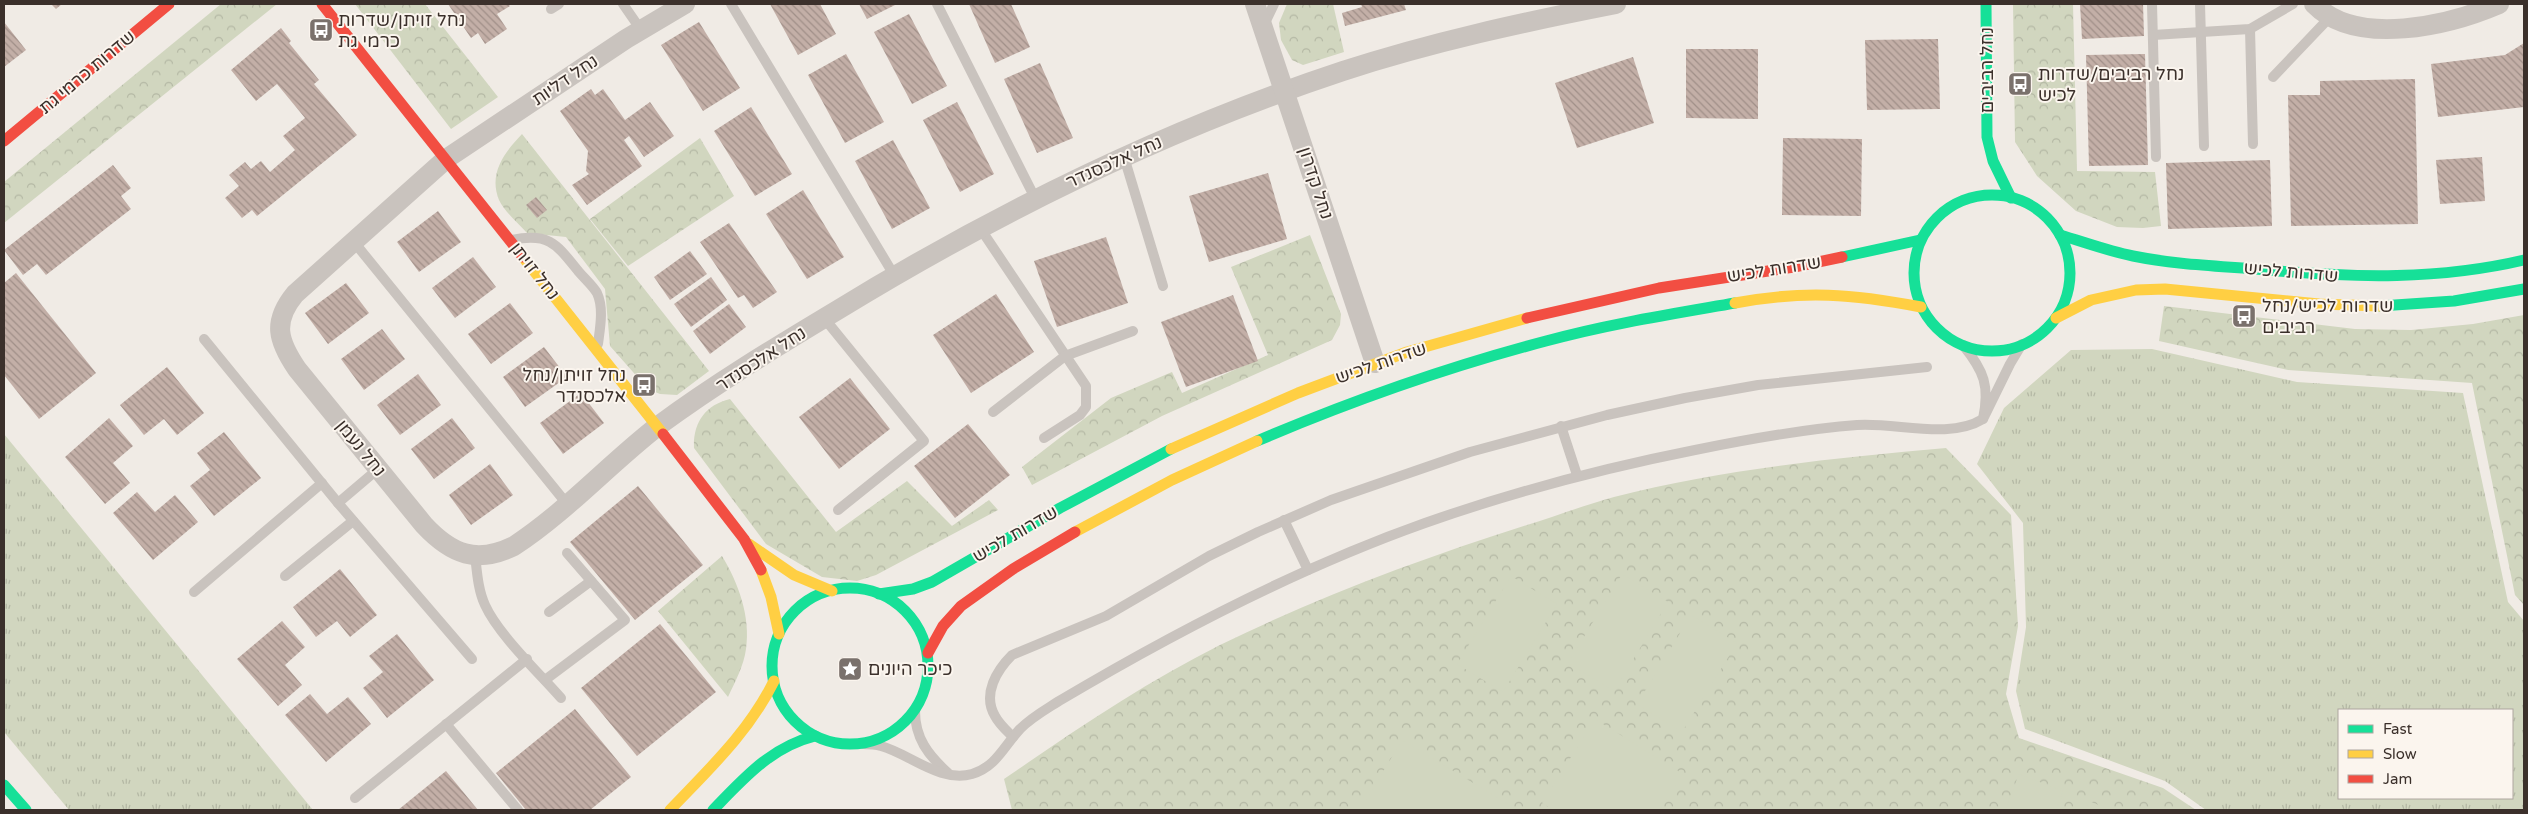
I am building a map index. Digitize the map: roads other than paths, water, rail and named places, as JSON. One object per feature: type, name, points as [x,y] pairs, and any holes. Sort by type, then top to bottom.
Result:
[{"type":"main road","name":"שדרות כרמי גת","points":[[4,141],[169,4]]},
{"type":"main road","name":"נחל זויתן","points":[[322,4],[658,426],[744,539],[761,570],[771,597],[779,634]]},
{"type":"main road","name":"נחל רביבים","points":[[1986,4],[1987,137],[1993,161],[2011,198]]},
{"type":"main road","name":"נחל רביבים","points":[[1980,165],[1987,137]]},
{"type":"main road","points":[[1964,200],[1972,185]]},
{"type":"main road","points":[[1983,195],[2011,198],[2029,204],[2043,214],[2060,235],[2069,259],[2070,278],[2067,296],[2056,318],[2039,335],[2022,344],[1992,351],[1963,345],[1939,331],[1921,307],[1914,278],[1915,259],[1920,240],[1938,216],[1964,200],[1983,195]]},
{"type":"main road","name":"שדרות לכיש","points":[[2060,235],[2124,254],[2158,260],[2352,278],[2410,278],[2476,271],[2524,260]]},
{"type":"main road","name":"שדרות לכיש","points":[[879,594],[913,588],[932,582],[1060,508],[1178,446],[1254,411],[1375,363],[1498,325],[1584,303],[1659,288],[1803,265],[1920,240]]},
{"type":"main road","name":"שדרות לכיש","points":[[2056,318],[2091,300],[2136,290],[2165,289],[2368,305],[2411,305],[2480,298],[2524,289]]},
{"type":"main road","name":"שדרות לכיש","points":[[928,652],[945,622],[956,609],[999,578],[1073,532],[1182,475],[1247,444],[1399,384],[1513,349],[1590,329],[1664,314],[1788,295],[1862,295],[1921,307]]},
{"type":"main road","name":"נחל זויתן","points":[[744,539],[774,563],[794,575],[832,590]]},
{"type":"main road","points":[[860,589],[879,594],[895,602],[914,620],[928,652],[928,671],[925,689],[915,711],[898,729],[887,736],[863,744],[838,744],[815,736],[798,724],[785,709],[774,682],[773,652],[779,634],[790,617],[805,603],[832,590],[860,589]]},
{"type":"main road","points":[[670,810],[741,734],[756,714],[774,682]]},
{"type":"main road","points":[[713,810],[781,746],[798,738],[815,736]]},
{"type":"main road","points":[[4,785],[26,810]]},
{"type":"street","name":"נחל דליות","points":[[446,159],[640,30],[685,4]]},
{"type":"street","name":"נחל קדרון","points":[[1255,4],[1286,92],[1375,363]]},
{"type":"street","name":"נחל אלכסנדר","points":[[658,426],[824,318],[894,275],[1035,198],[1196,125],[1344,71],[1498,27],[1616,4]]},
{"type":"street","points":[[2314,4],[2342,22],[2386,30],[2421,26],[2461,17],[2499,4]]},
{"type":"street","name":"נחל נעמן","points":[[446,159],[295,294],[283,311],[279,331],[287,355],[296,369],[432,534],[454,550],[475,556],[491,555],[514,546],[567,504],[658,426]]},
{"type":"lane","points":[[623,4],[640,30]]},
{"type":"lane","points":[[731,4],[894,275]]},
{"type":"lane","points":[[937,4],[1035,198]]},
{"type":"lane","points":[[1263,26],[1274,4]]},
{"type":"lane","points":[[2152,4],[2156,157]]},
{"type":"lane","points":[[2200,4],[2204,146]]},
{"type":"lane","points":[[2153,34],[2250,29],[2293,4]]},
{"type":"lane","points":[[2273,77],[2331,16]]},
{"type":"lane","points":[[2250,29],[2253,144]]},
{"type":"lane","points":[[1124,157],[1163,286]]},
{"type":"lane","points":[[980,228],[1086,386],[1086,407],[1080,415],[1044,438]]},
{"type":"lane","points":[[510,240],[523,238],[546,239],[556,244],[597,293],[601,322],[597,350]]},
{"type":"lane","points":[[354,242],[567,504]]},
{"type":"lane","points":[[824,318],[924,441],[838,510]]},
{"type":"lane","points":[[993,412],[1065,356],[1133,331]]},
{"type":"lane","points":[[204,339],[353,521],[472,659]]},
{"type":"lane","points":[[863,744],[881,746],[951,775],[970,775],[989,767],[1013,737],[1033,717],[1131,659],[1308,570],[1426,523],[1577,476],[1736,442],[1810,430],[1860,424],[1949,429],[1970,427],[1982,419],[2022,344]]},
{"type":"lane","points":[[1963,345],[1977,362],[1983,376],[1987,398],[1982,419]]},
{"type":"lane","points":[[1013,737],[995,716],[990,696],[994,677],[1002,664],[1012,655],[1106,616],[1209,556],[1284,520],[1404,473],[1607,414],[1758,385],[1927,367]]},
{"type":"lane","points":[[1561,426],[1577,476]]},
{"type":"lane","points":[[338,503],[378,469]]},
{"type":"lane","points":[[194,592],[322,483]]},
{"type":"lane","points":[[1284,520],[1308,570]]},
{"type":"lane","points":[[285,576],[353,521]]},
{"type":"lane","points":[[545,680],[625,620],[567,552]]},
{"type":"lane","points":[[475,556],[478,582],[485,604],[495,622],[561,698]]},
{"type":"lane","points":[[549,612],[591,581]]},
{"type":"lane","points":[[354,798],[527,659]]},
{"type":"lane","points":[[915,711],[915,728],[923,745],[931,756],[951,775]]},
{"type":"lane","points":[[446,724],[518,810]]},
{"type":"place","name":"נחל זויתן/שדרות כרמי גת","points":[[321,30]]},
{"type":"place","name":"נחל רביבים/שדרות לכיש","points":[[2020,84]]},
{"type":"place","name":"שדרות לכיש/נחל רביבים","points":[[2244,316]]},
{"type":"place","name":"נחל זויתן/נחל אלכסנדר","points":[[644,385]]},
{"type":"place","name":"כיכר היונים","points":[[850,669]]}]
